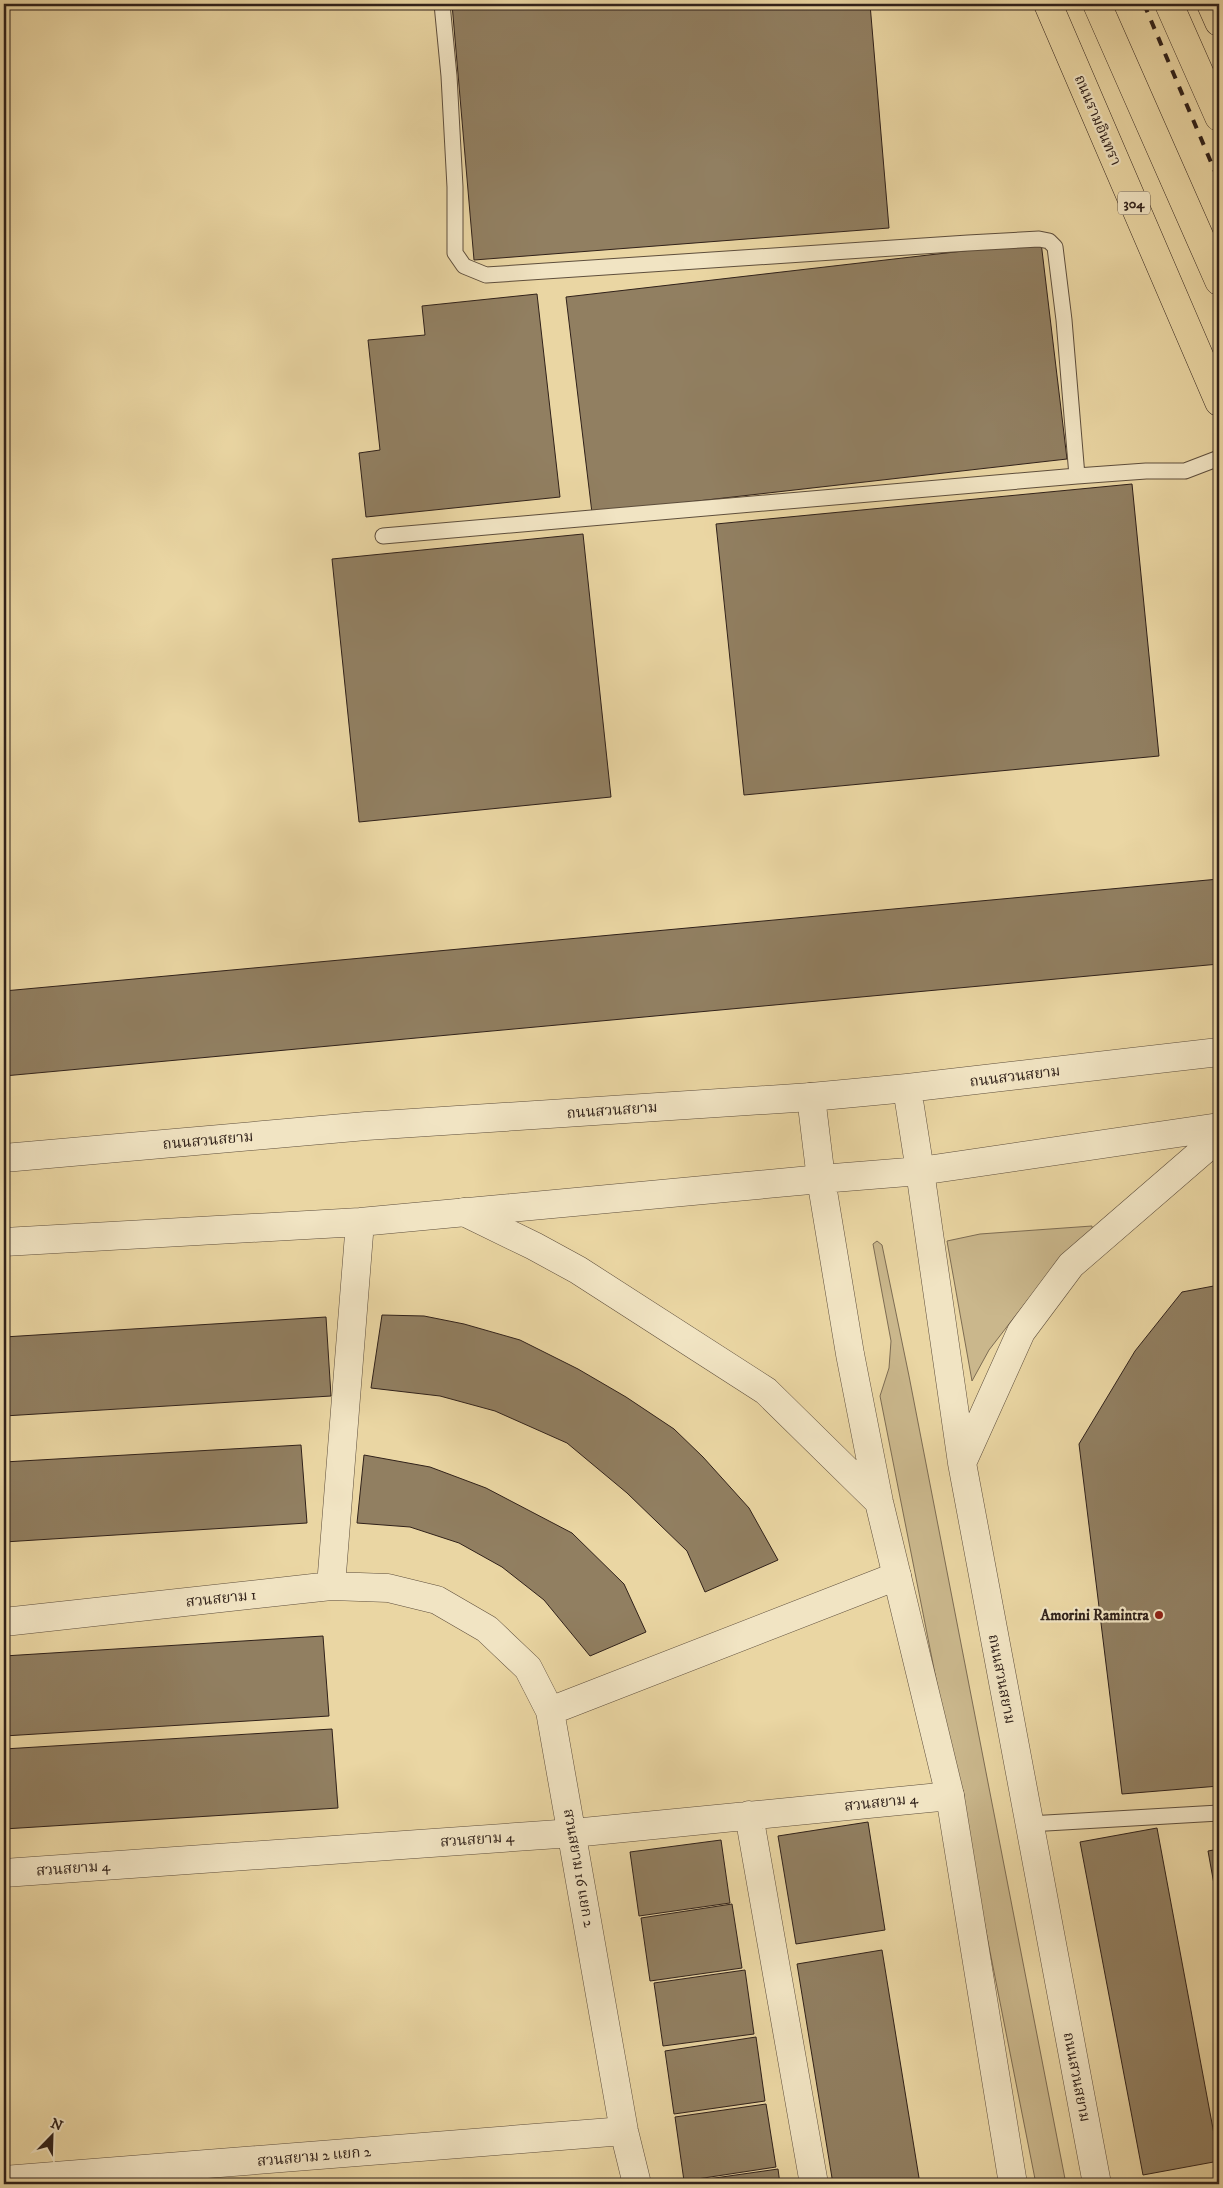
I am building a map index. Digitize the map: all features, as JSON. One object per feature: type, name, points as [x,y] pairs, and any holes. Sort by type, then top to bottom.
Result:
[{"type":"highway","name":"ถนนรามอินทรา","points":[[1048,4],[1219,402]]},
{"type":"highway","points":[[1097,4],[1219,281]]},
{"type":"highway","points":[[1169,4],[1219,117]]},
{"type":"highway","points":[[1211,4],[1219,22]]},
{"type":"street","name":"ถนนสวนสยาม","points":[[4,1158],[366,1126],[812,1097],[1219,1052]]},
{"type":"street","name":"ถนนสวนสยาม","points":[[907,1088],[962,1463],[1097,2184]]},
{"type":"street","points":[[812,1097],[821,1179],[850,1354],[880,1502],[950,1796],[1013,2184]]},
{"type":"street","points":[[4,1242],[360,1222],[920,1171],[1219,1128]]},
{"type":"street","points":[[962,1463],[1021,1332],[1071,1265],[1219,1137]]},
{"type":"street","points":[[464,1212],[578,1270],[766,1391],[880,1502]]},
{"type":"street","points":[[331,1586],[360,1222]]},
{"type":"street","points":[[550,1711],[897,1576]]},
{"type":"street","name":"สวนสยาม 1","points":[[4,1622],[331,1586],[388,1588],[437,1600]]},
{"type":"street","name":"สวนสยาม 16 แยก 2","points":[[437,1600],[487,1629],[528,1668],[550,1711],[573,1832],[624,2131],[637,2184]]},
{"type":"street","name":"สวนสยาม 4","points":[[4,1873],[573,1832],[950,1796]]},
{"type":"street","points":[[749,1815],[814,2184]]},
{"type":"street","name":"สวนสยาม 2 แยก 2","points":[[4,2180],[624,2131]]},
{"type":"lane","points":[[442,4],[455,187],[455,253],[464,266],[486,275],[968,243],[1039,239],[1049,241],[1055,247],[1064,320],[1077,476]]},
{"type":"lane","points":[[383,536],[1077,476],[1146,471],[1185,471],[1219,458]]},
{"type":"lane","points":[[1029,1824],[1219,1813]]},
{"type":"shaded area","points":[[1092,1226],[1093,1237],[1064,1257],[1026,1302],[989,1350],[972,1381],[947,1241],[980,1234]]},
{"type":"shaded area","points":[[877,1241],[882,1245],[909,1376],[1066,2184],[1036,2184],[880,1396],[889,1368],[891,1341],[873,1244]]},
{"type":"building","points":[[452,4],[870,4],[889,228],[474,260]]},
{"type":"building","points":[[1041,242],[1067,459],[592,513],[566,297]]},
{"type":"building","points":[[537,294],[560,497],[366,517],[359,453],[380,450],[368,340],[425,335],[422,306]]},
{"type":"building","points":[[1132,484],[1159,756],[744,795],[716,524]]},
{"type":"building","points":[[583,534],[611,797],[359,822],[332,559]]},
{"type":"building","points":[[1219,879],[1219,964],[4,1076],[4,991]]},
{"type":"building","name":"Amorini Ramintra","points":[[1219,1285],[1219,1786],[1122,1794],[1079,1444],[1135,1351],[1182,1292]]},
{"type":"building","points":[[382,1315],[424,1316],[464,1324],[520,1340],[578,1369],[626,1397],[674,1429],[703,1457],[749,1508],[778,1560],[705,1592],[687,1551],[627,1493],[567,1443],[495,1411],[440,1396],[371,1388]]},
{"type":"building","points":[[326,1317],[331,1396],[4,1416],[4,1337]]},
{"type":"building","points":[[301,1445],[307,1523],[4,1542],[4,1462]]},
{"type":"building","points":[[364,1455],[430,1467],[486,1488],[572,1533],[624,1584],[646,1632],[590,1656],[544,1600],[502,1567],[459,1543],[410,1527],[357,1523]]},
{"type":"building","points":[[323,1636],[329,1716],[4,1736],[4,1656]]},
{"type":"building","points":[[332,1729],[338,1808],[4,1829],[4,1749]]},
{"type":"building","points":[[868,1822],[885,1930],[796,1944],[778,1836]]},
{"type":"building","points":[[1157,1828],[1219,2161],[1143,2175],[1080,1842]]},
{"type":"building","points":[[721,1840],[730,1903],[639,1916],[630,1852]]},
{"type":"building","points":[[1219,1849],[1219,1912],[1208,1851]]},
{"type":"building","points":[[732,1904],[742,1968],[650,1981],[641,1918]]},
{"type":"building","points":[[882,1950],[920,2184],[833,2184],[797,1964]]},
{"type":"building","points":[[745,1970],[754,2034],[663,2046],[654,1983]]},
{"type":"building","points":[[756,2037],[765,2101],[674,2114],[665,2051]]},
{"type":"building","points":[[766,2104],[776,2167],[684,2181],[675,2117]]},
{"type":"building","points":[[778,2169],[780,2184],[687,2184],[687,2182]]},
{"type":"railway","points":[[1144,4],[1219,181]]},
{"type":"place","name":"Amorini Ramintra","points":[[1159,1615]]}]
